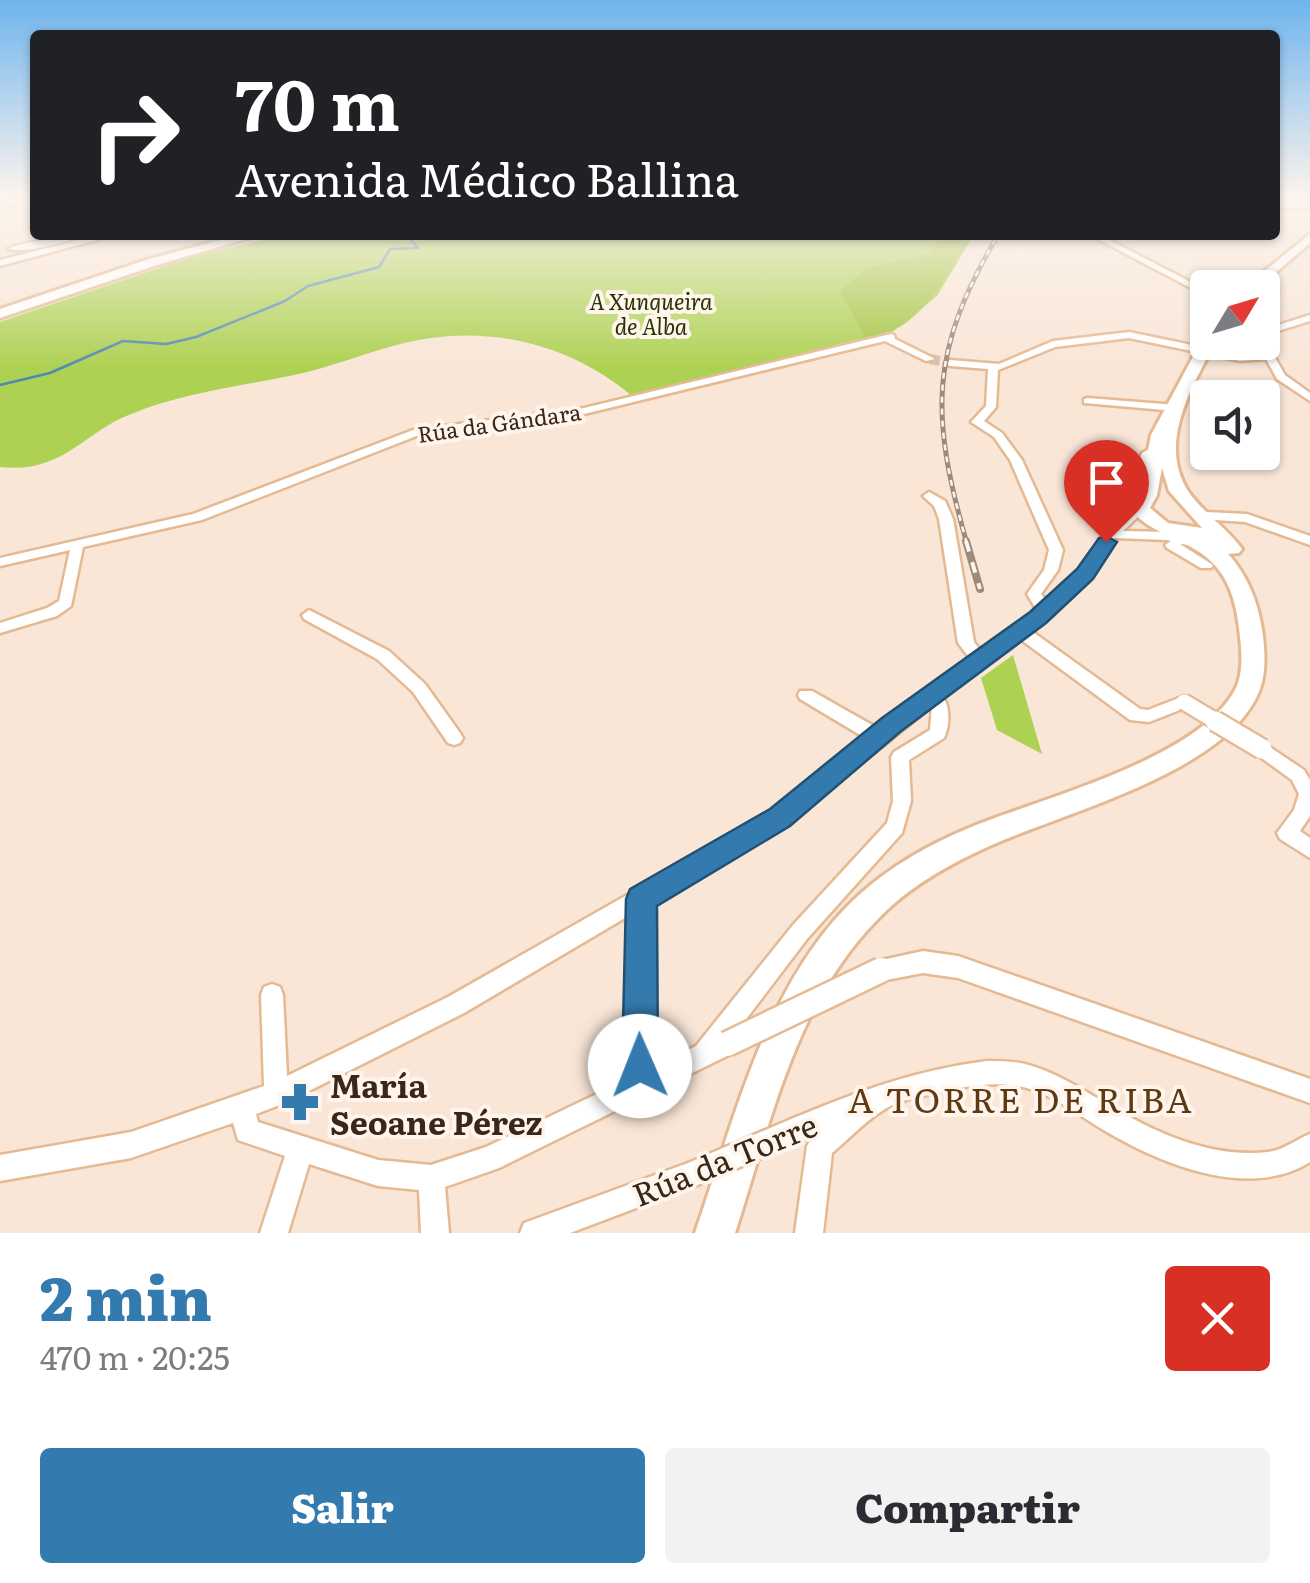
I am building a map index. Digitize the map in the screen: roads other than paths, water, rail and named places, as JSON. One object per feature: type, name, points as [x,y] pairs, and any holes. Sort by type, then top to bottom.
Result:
[{"type":"highway","points":[[0,311],[88,277],[168,255]]},
{"type":"highway","points":[[0,311],[177,255]]},
{"type":"highway","points":[[1142,505],[1155,450],[1200,360]]},
{"type":"highway","points":[[714,1233],[782,1046],[816,972],[836,940],[867,907],[974,839],[1157,766],[1210,732],[1247,692],[1264,643],[1264,618],[1249,575],[1202,514],[1178,491],[1166,453],[1175,411]]},
{"type":"highway","points":[[1142,505],[1164,498],[1202,514]]},
{"type":"highway","points":[[1142,505],[1173,531],[1206,544],[1231,568],[1245,598],[1253,639],[1247,692]]},
{"type":"highway","points":[[1173,531],[1204,530],[1202,514]]},
{"type":"street","points":[[1131,255],[1190,286]]},
{"type":"street","points":[[1280,327],[1310,318]]},
{"type":"street","points":[[950,363],[992,366],[1020,361],[1052,344],[1129,335],[1190,344]]},
{"type":"street","name":"Rúa da Gándara","points":[[0,562],[77,548],[212,512],[417,432],[584,411],[889,338],[930,359]]},
{"type":"street","points":[[1269,360],[1281,377],[1308,395]]},
{"type":"street","points":[[992,366],[991,408],[977,422],[998,436],[1016,460],[1056,550],[1051,570],[1034,594],[1045,611]]},
{"type":"street","points":[[1088,401],[1175,411]]},
{"type":"street","points":[[1113,536],[1111,523],[1126,508],[1148,453],[1155,450]]},
{"type":"street","points":[[929,496],[940,504],[946,519],[966,643],[974,662]]},
{"type":"street","points":[[0,1168],[130,1145],[243,1108],[456,1005],[642,899],[780,818],[974,662],[1016,634],[1085,574],[1142,505]]},
{"type":"street","points":[[1202,514],[1247,518],[1310,541]]},
{"type":"street","points":[[1113,536],[1140,527],[1173,531]]},
{"type":"street","points":[[1113,536],[1176,546],[1206,565]]},
{"type":"street","points":[[1113,536],[1168,536],[1191,543],[1231,568]]},
{"type":"street","points":[[0,628],[66,604],[77,548]]},
{"type":"street","points":[[310,615],[383,655],[419,688],[454,738]]},
{"type":"street","points":[[1016,634],[1136,715],[1150,716],[1184,702],[1298,775],[1308,794],[1302,813],[1287,832],[1310,849]]},
{"type":"street","points":[[806,695],[878,737]]},
{"type":"street","points":[[716,1049],[800,932],[894,826],[902,801],[900,757],[938,734],[940,706],[932,695]]},
{"type":"street","points":[[640,1087],[642,899]]},
{"type":"street","points":[[243,1108],[247,1130],[396,1177],[431,1178],[490,1159],[881,970],[907,963],[958,966],[1310,1091]]},
{"type":"street","points":[[272,994],[276,1094]]},
{"type":"street","name":"Rúa da Torre","points":[[534,1233],[688,1176],[878,1098],[972,1076],[1009,1073],[1038,1080],[1130,1131],[1198,1155],[1276,1166],[1310,1147]]},
{"type":"street","points":[[809,1233],[820,1146],[878,1098]]},
{"type":"street","points":[[274,1233],[301,1147]]},
{"type":"street","points":[[431,1178],[435,1233]]},
{"type":"waterway","points":[[0,385],[50,373],[123,341],[166,344],[196,337],[285,301],[308,286],[379,267],[387,255]]},
{"type":"tunnel","points":[[930,359],[950,363]]},
{"type":"railway","points":[[967,544],[947,457],[943,385],[959,314],[987,255]]},
{"type":"railway","points":[[966,541],[980,589]]},
{"type":"place","name":"María Seoane Pérez","points":[[300,1102]]},
{"type":"district","name":"A TORRE DE RIBA","points":[[1021,1098]]},
{"type":"park label","name":"A Xunqueira de Alba","points":[[651,312]]}]
